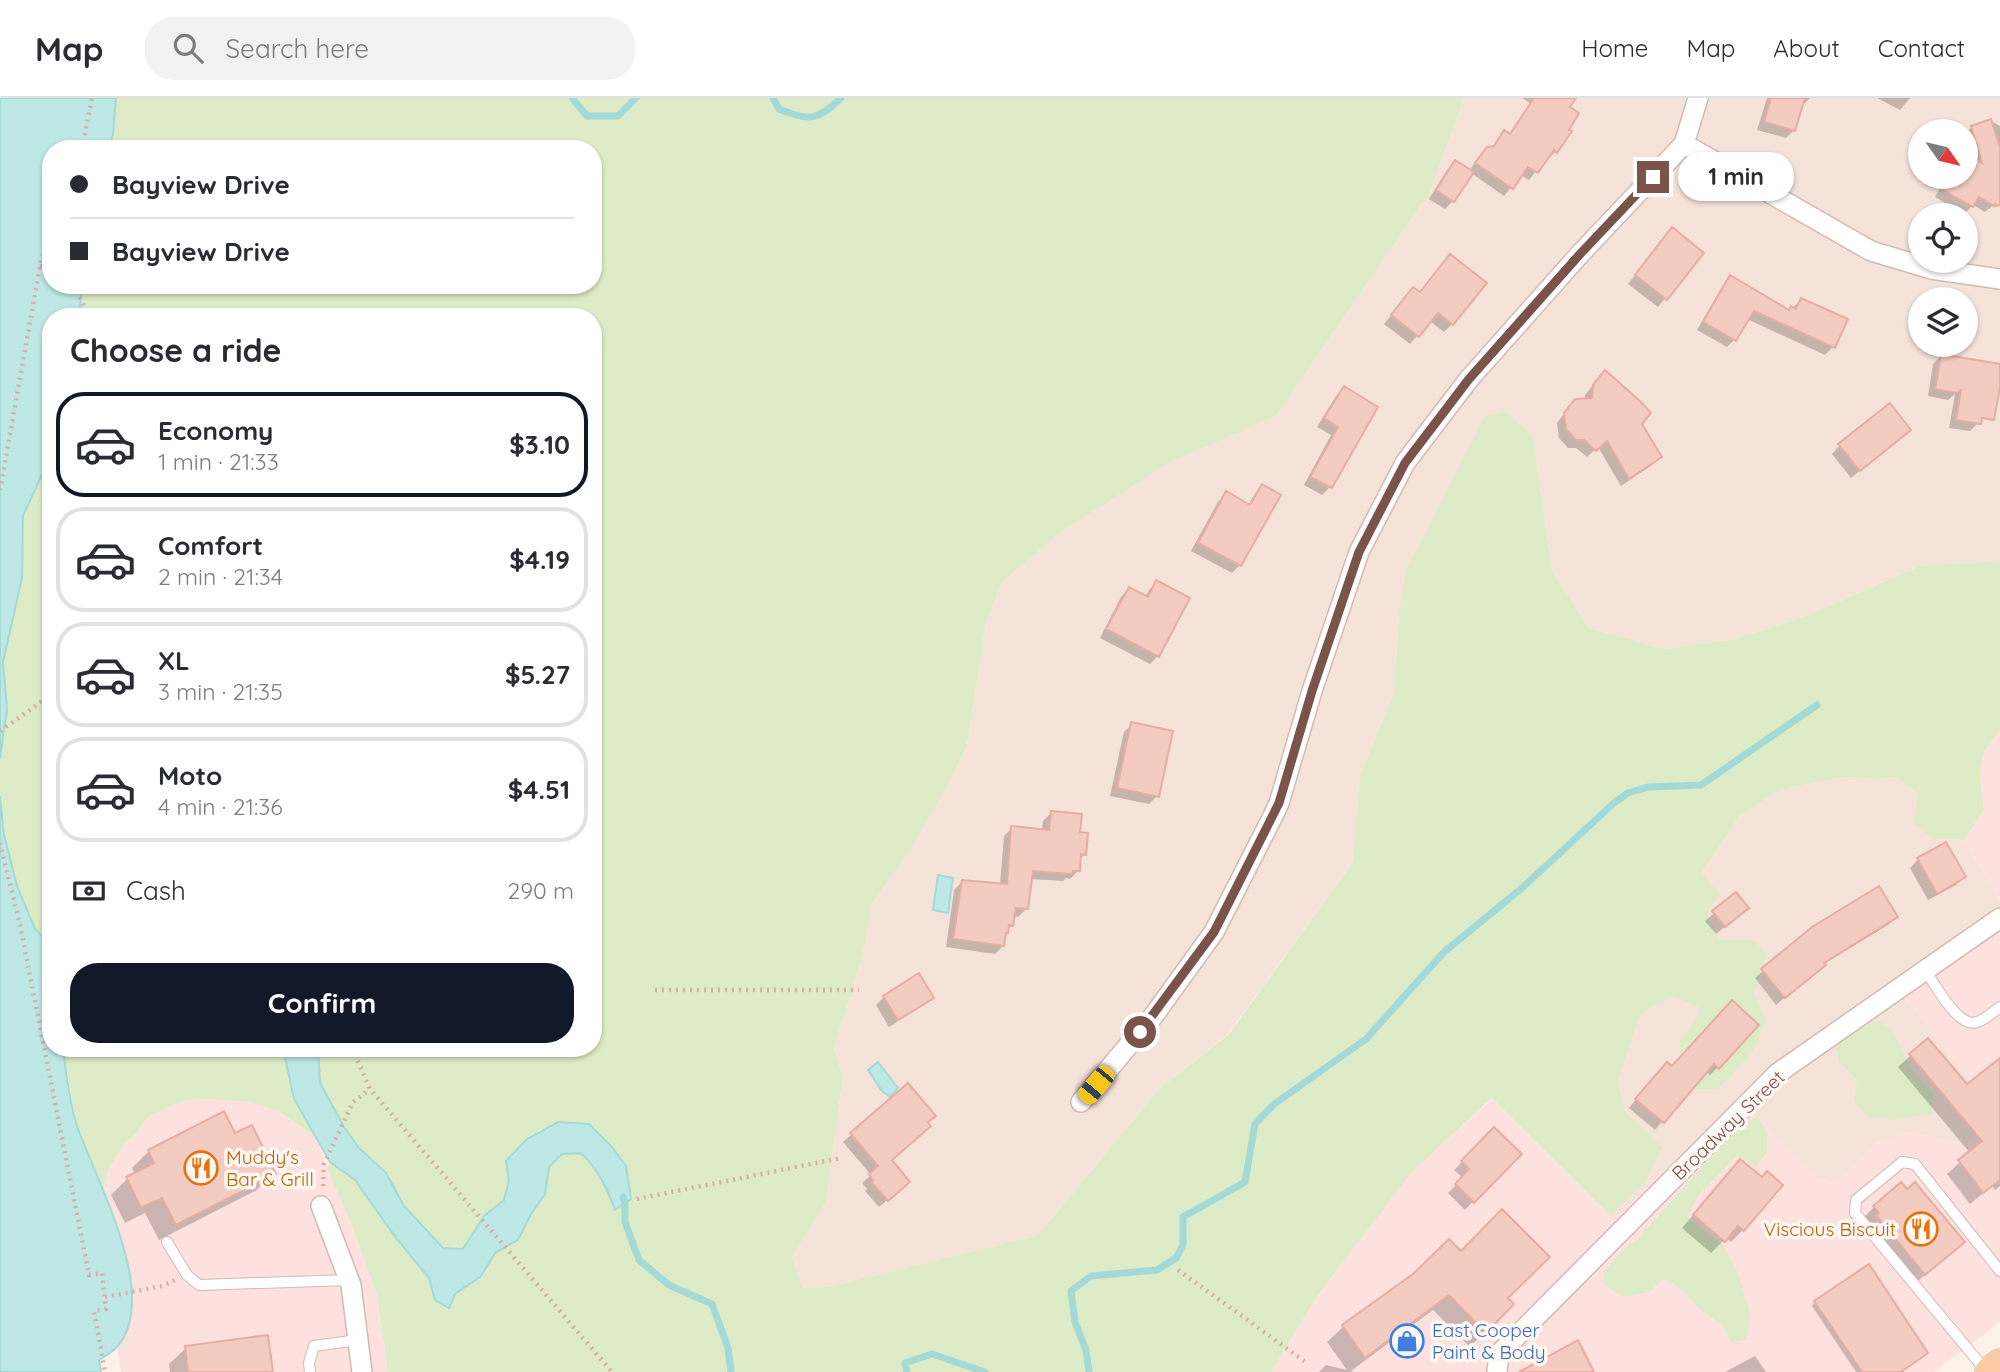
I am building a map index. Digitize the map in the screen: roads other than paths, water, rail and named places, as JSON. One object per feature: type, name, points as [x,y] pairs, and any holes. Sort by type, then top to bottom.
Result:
[{"type":"main road","points":[[1989,1372],[2000,1364]]},
{"type":"street","points":[[1081,1102],[1154,1015],[1214,932],[1275,812],[1316,678],[1359,552],[1405,463],[1469,379],[1581,253],[1684,144],[1698,98]]},
{"type":"street","points":[[1684,144],[1871,251],[1931,269],[2000,279]]},
{"type":"street","name":"Broadway Street","points":[[1497,1372],[1499,1354],[1778,1073],[2000,918]]},
{"type":"street","points":[[321,1206],[349,1280],[362,1372]]},
{"type":"lane","points":[[1925,970],[1958,1017],[1967,1023],[1976,1023],[2000,1007]]},
{"type":"lane","points":[[1989,1372],[1855,1213],[1856,1200],[1902,1162],[1914,1164],[2000,1271]]},
{"type":"lane","points":[[167,1242],[187,1275],[199,1285],[349,1280]]},
{"type":"lane","points":[[310,1372],[309,1363],[314,1346],[358,1339]]},
{"type":"water","points":[[0,98],[116,98],[111,140],[42,140],[42,294],[81,294],[80,308],[42,308],[42,475],[23,516],[22,578],[3,662],[7,710],[0,758]]},
{"type":"water","points":[[0,796],[4,835],[17,886],[35,929],[42,936],[42,1057],[64,1057],[76,1123],[120,1236],[129,1268],[132,1298],[129,1325],[117,1347],[99,1360],[101,1372],[0,1372]]},
{"type":"water","points":[[938,875],[953,878],[948,913],[933,910]]},
{"type":"water","points":[[285,1057],[319,1057],[320,1083],[344,1127],[359,1148],[386,1173],[404,1206],[443,1248],[463,1249],[484,1216],[504,1200],[509,1180],[506,1161],[527,1139],[558,1122],[589,1124],[611,1146],[626,1166],[631,1199],[615,1210],[601,1179],[587,1159],[581,1153],[562,1154],[549,1167],[545,1194],[518,1240],[496,1252],[480,1277],[455,1294],[449,1308],[435,1300],[429,1278],[396,1238],[355,1180],[330,1162],[294,1099]]},
{"type":"water","points":[[878,1062],[898,1088],[890,1097],[882,1091],[868,1070]]},
{"type":"waterway","points":[[572,98],[587,116],[618,116],[636,98]]},
{"type":"waterway","points":[[773,98],[779,109],[806,117],[819,115],[841,98]]},
{"type":"waterway","points":[[1089,1372],[1086,1350],[1075,1322],[1071,1291],[1091,1276],[1157,1270],[1176,1258],[1183,1245],[1183,1217],[1245,1182],[1255,1124],[1273,1105],[1366,1039],[1444,952],[1522,888],[1615,802],[1628,793],[1648,787],[1701,785],[1817,705]]},
{"type":"waterway","points":[[623,1197],[625,1222],[639,1260],[669,1285],[712,1304],[728,1348],[731,1372]]},
{"type":"waterway","points":[[907,1372],[905,1363],[932,1354],[985,1372]]},
{"type":"place","name":"Muddy's Bar & Grill","points":[[201,1168]]},
{"type":"place","name":"Viscious Biscuit","points":[[1921,1229]]},
{"type":"place","name":"East Cooper Paint & Body","points":[[1407,1341]]}]
